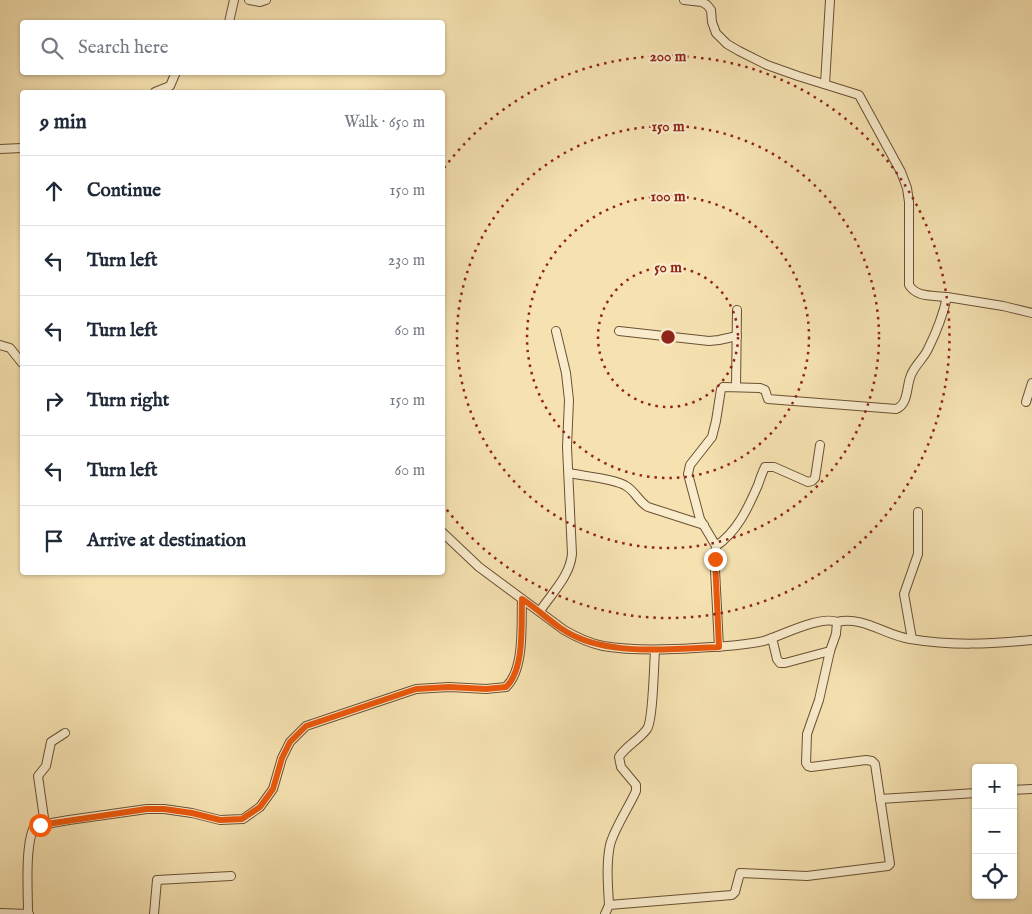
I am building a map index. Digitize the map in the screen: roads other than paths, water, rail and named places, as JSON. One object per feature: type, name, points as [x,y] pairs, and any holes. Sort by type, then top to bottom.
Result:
[{"type":"street","points":[[229,20],[234,0]]},
{"type":"street","points":[[249,0],[260,2],[266,0]]},
{"type":"street","points":[[684,0],[702,2],[708,5],[711,10],[712,22],[716,33],[727,44],[739,51],[766,65],[859,94],[907,188],[909,202],[910,285],[913,291],[919,294],[1002,306],[1032,313]]},
{"type":"street","points":[[826,84],[830,0]]},
{"type":"street","points":[[160,90],[170,86],[175,75]]},
{"type":"street","points":[[0,148],[20,148]]},
{"type":"street","points":[[719,647],[715,570],[716,546],[700,519],[688,469],[695,457],[712,437],[721,389],[724,387],[760,388],[765,390],[768,399],[772,400],[896,409],[901,407],[910,376],[928,350],[944,310],[946,297]]},
{"type":"street","points":[[736,387],[738,310]]},
{"type":"street","points":[[540,611],[567,573],[572,554],[567,431],[570,417],[569,400],[566,373],[556,331]]},
{"type":"street","points":[[620,331],[710,340],[737,336]]},
{"type":"street","points":[[0,346],[10,348],[20,360]]},
{"type":"street","points":[[1026,402],[1032,383]]},
{"type":"street","points":[[716,546],[732,533],[739,523],[759,484],[765,467],[774,467],[808,482],[812,481],[820,444]]},
{"type":"street","points":[[569,473],[622,483],[631,489],[641,502],[648,507],[704,525]]},
{"type":"street","points":[[912,639],[904,594],[918,554],[918,512]]},
{"type":"street","points":[[445,535],[479,567],[564,630],[577,638],[603,646],[655,650],[719,647],[763,641],[829,620],[837,622],[851,620],[867,623],[901,637],[945,643],[984,645],[1032,640]]},
{"type":"street","points":[[0,913],[28,914],[30,836],[33,829],[45,825],[147,809],[164,809],[192,813],[220,820],[242,819],[260,807],[273,789],[282,758],[290,742],[306,726],[416,689],[449,687],[486,689],[506,687],[513,677],[518,661],[522,599]]},
{"type":"street","points":[[609,905],[732,895],[735,892],[738,875],[744,872],[807,876],[888,866],[890,864],[875,764],[872,761],[866,760],[812,767],[806,763],[807,734],[819,700],[837,622]]},
{"type":"street","points":[[772,638],[777,659],[780,663],[830,651]]},
{"type":"street","points":[[605,914],[609,905],[608,865],[610,844],[636,791],[636,785],[621,767],[619,757],[649,728],[655,650]]},
{"type":"street","points":[[45,825],[38,776],[46,766],[51,742],[66,734]]},
{"type":"street","points":[[1017,790],[1032,788]]},
{"type":"street","points":[[880,799],[972,793]]},
{"type":"street","points":[[154,914],[157,880],[231,876]]}]
